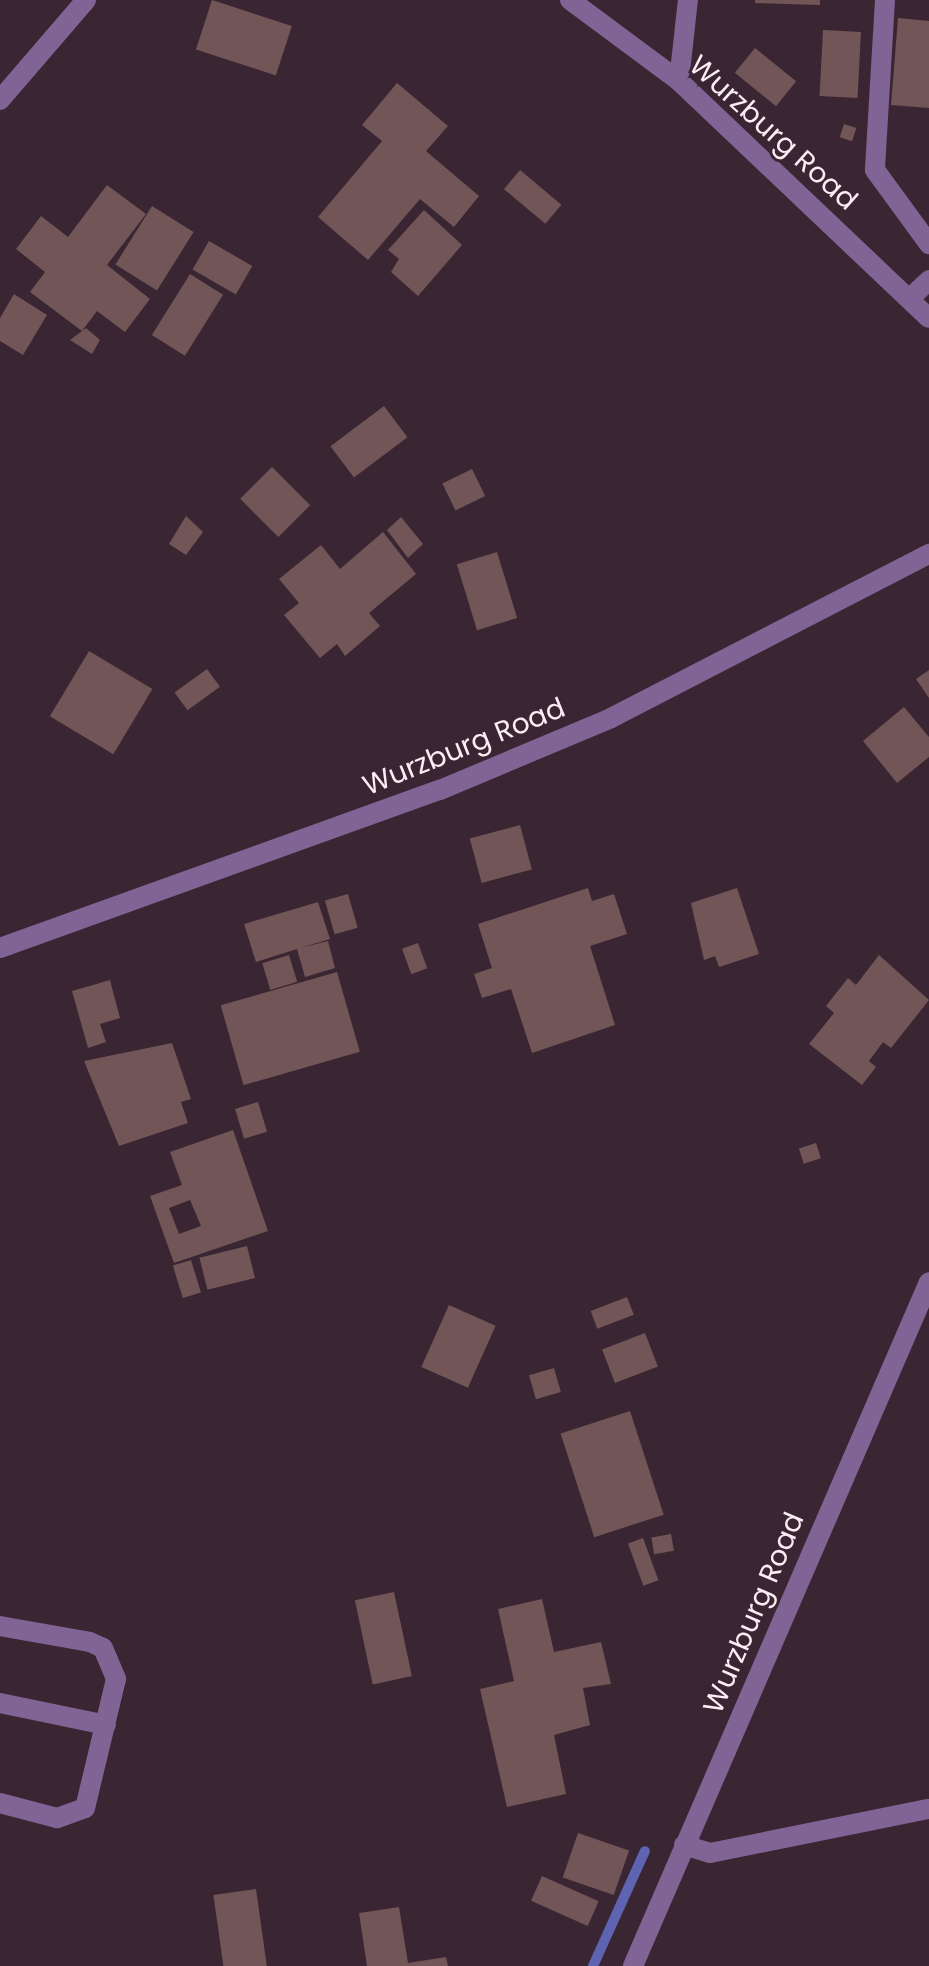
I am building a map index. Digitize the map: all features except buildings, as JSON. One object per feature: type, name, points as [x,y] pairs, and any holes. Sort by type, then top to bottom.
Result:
[{"type":"street","points":[[0,100],[86,0]]},
{"type":"street","name":"Wurzburg Road","points":[[570,0],[679,81],[911,297],[929,318]]},
{"type":"street","points":[[679,81],[688,0]]},
{"type":"street","points":[[885,0],[875,170],[929,244]]},
{"type":"street","points":[[911,297],[929,280]]},
{"type":"street","name":"Wurzburg Road","points":[[0,948],[440,790],[611,718],[929,554]]},
{"type":"street","name":"Wurzburg Road","points":[[633,1966],[929,1282]]},
{"type":"street","points":[[0,1626],[103,1648],[116,1679],[85,1808],[57,1818],[0,1803]]},
{"type":"street","points":[[0,1703],[106,1725]]},
{"type":"street","points":[[684,1845],[710,1853],[929,1809]]},
{"type":"waterway","points":[[593,1966],[645,1851]]}]
